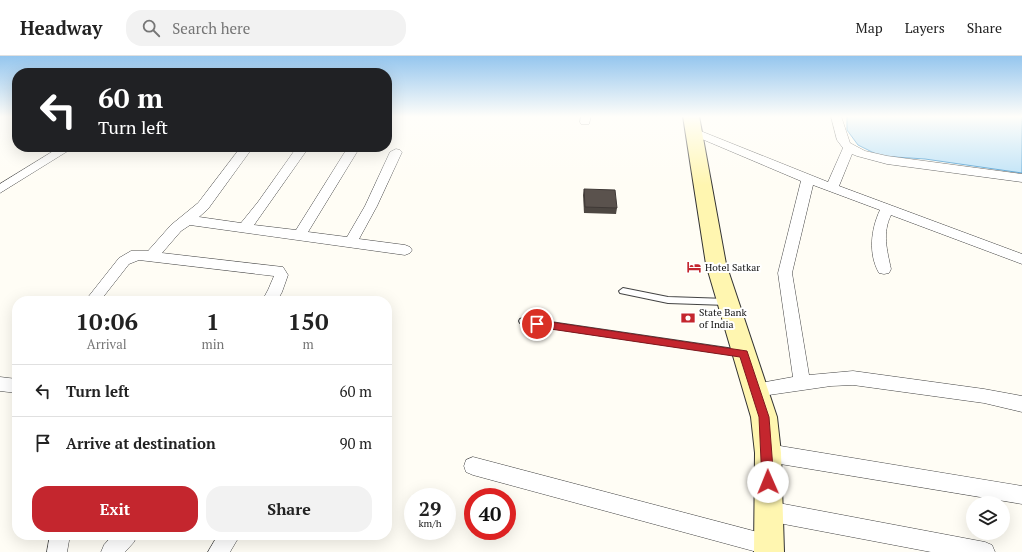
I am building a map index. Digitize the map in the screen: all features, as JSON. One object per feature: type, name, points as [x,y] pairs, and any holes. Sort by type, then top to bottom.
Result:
[{"type":"street","points":[[473,466],[769,548],[768,453],[764,417],[716,264],[695,139]]},
{"type":"street","points":[[724,139],[808,179],[1022,259]]},
{"type":"street","points":[[843,139],[849,147],[861,154],[874,158],[1022,178]]},
{"type":"street","points":[[832,188],[849,147]]},
{"type":"street","points":[[0,189],[61,152]]},
{"type":"street","points":[[152,256],[176,228],[188,220],[203,206],[243,152]]},
{"type":"street","points":[[245,227],[263,205],[300,152]]},
{"type":"street","points":[[300,235],[351,152]]},
{"type":"street","points":[[352,242],[371,206],[396,152]]},
{"type":"street","points":[[802,383],[785,273],[808,179]]},
{"type":"street","points":[[884,269],[877,233],[887,209]]},
{"type":"street","points":[[188,220],[405,250]]},
{"type":"street","points":[[96,296],[124,261],[131,256],[139,255],[278,271],[281,275],[272,296]]},
{"type":"street","points":[[755,390],[802,383],[853,378],[984,396],[1022,404]]},
{"type":"street","points":[[0,384],[12,385]]},
{"type":"street","points":[[768,453],[1022,495]]},
{"type":"street","points":[[768,511],[985,552]]},
{"type":"street","points":[[57,552],[59,540]]},
{"type":"street","points":[[111,552],[122,540]]},
{"type":"street","points":[[218,552],[226,540]]},
{"type":"lane","points":[[623,291],[668,300],[728,302]]},
{"type":"lane","points":[[523,322],[744,353]]},
{"type":"water","points":[[854,139],[1022,139],[1022,173],[925,159],[880,156],[858,145]]},
{"type":"building","points":[[584,189],[615,190],[617,208],[585,207]]},
{"type":"place","name":"Hotel Satkar","points":[[694,267]]},
{"type":"place","name":"State Bank of India","points":[[688,318]]},
{"type":"route","points":[[537,324],[744,353],[764,417],[768,453],[768,482]]}]
